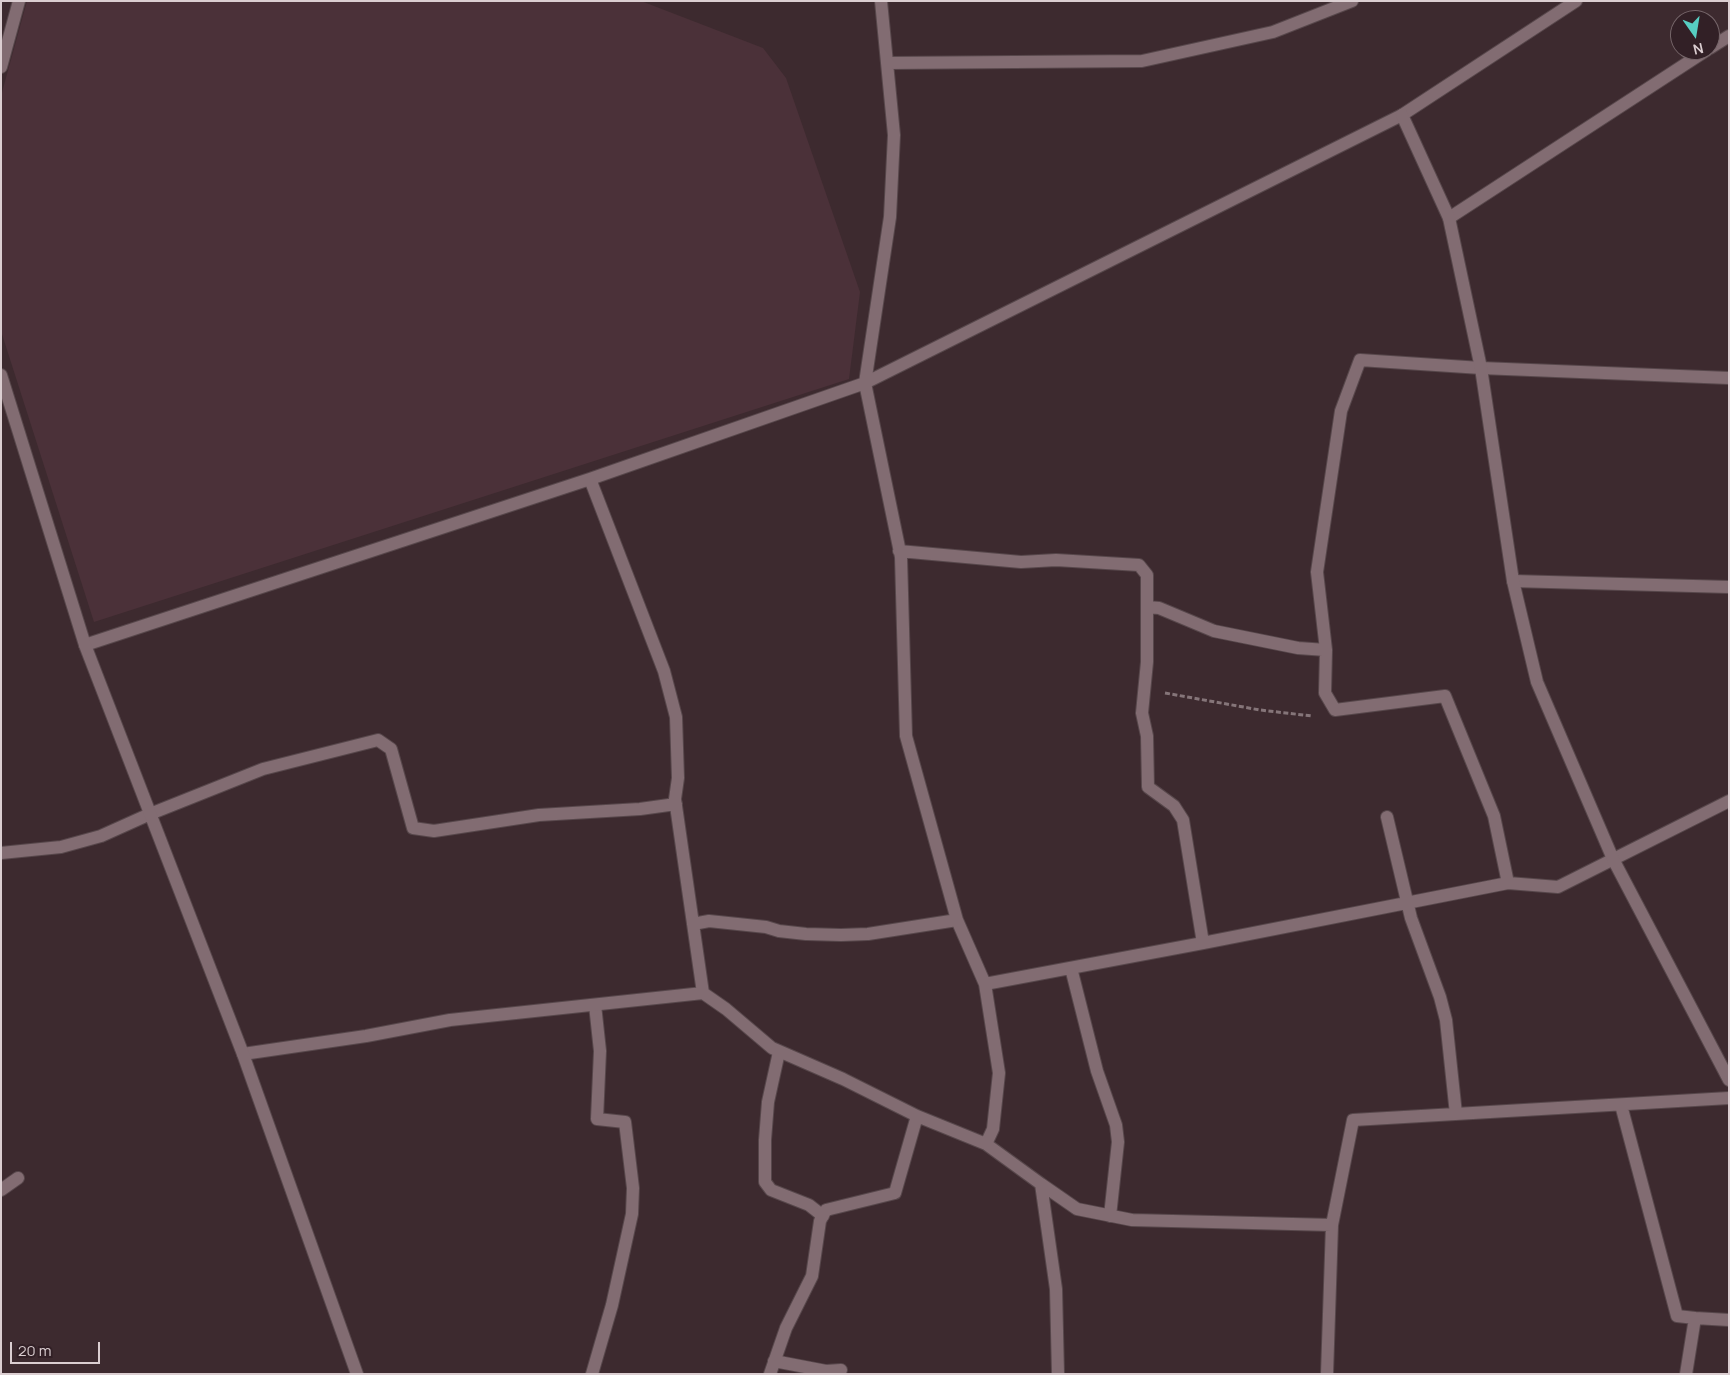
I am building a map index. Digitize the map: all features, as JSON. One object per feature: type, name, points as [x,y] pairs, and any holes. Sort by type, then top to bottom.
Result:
[{"type":"street","points":[[1,67],[19,1]]},
{"type":"street","points":[[881,1],[894,134],[890,217],[865,383],[901,557],[906,736],[957,920],[985,984],[999,1073],[993,1129],[986,1144]]},
{"type":"street","points":[[887,63],[1142,61],[1273,32],[1352,1]]},
{"type":"street","points":[[85,645],[590,479],[865,383],[1402,115],[1576,1]]},
{"type":"street","points":[[1449,218],[1692,60]]},
{"type":"street","points":[[1402,115],[1449,218],[1481,368],[1513,581],[1537,682],[1613,859],[1729,1080]]},
{"type":"street","points":[[1508,883],[1494,816],[1445,696],[1336,710],[1325,693],[1326,650],[1317,572],[1341,411],[1360,360],[1481,368],[1729,378]]},
{"type":"street","points":[[1,375],[85,645],[243,1054],[358,1374]]},
{"type":"street","points":[[590,479],[667,680],[676,717],[678,778],[675,799],[703,993]]},
{"type":"street","points":[[899,550],[1021,562],[1056,560],[1139,565],[1147,575],[1147,662],[1142,713],[1147,736],[1148,787],[1174,806],[1183,820],[1203,944]]},
{"type":"street","points":[[1513,581],[1729,587]]},
{"type":"street","points":[[1147,607],[1159,608],[1214,631],[1298,648],[1326,650]]},
{"type":"street","points":[[1,853],[61,847],[93,838],[263,769],[378,740],[391,749],[413,828],[434,831],[539,815],[640,810],[676,804]]},
{"type":"street","points":[[985,984],[1203,944],[1508,883],[1558,887],[1729,801]]},
{"type":"street","points":[[1386,817],[1408,903],[1410,918],[1431,972],[1446,1020],[1456,1114]]},
{"type":"street","points":[[693,924],[709,921],[766,927],[788,932],[841,935],[868,934],[957,920]]},
{"type":"street","points":[[1071,968],[1097,1071],[1116,1125],[1118,1142],[1110,1216]]},
{"type":"street","points":[[243,1054],[366,1036],[450,1020],[703,993],[726,1009],[772,1048],[843,1079],[918,1116],[986,1144],[1077,1209],[1132,1220],[1332,1225]]},
{"type":"street","points":[[592,1374],[612,1305],[632,1214],[633,1188],[625,1122],[597,1119],[600,1051],[595,1005]]},
{"type":"street","points":[[779,1052],[768,1102],[764,1182],[771,1190],[809,1205],[823,1216]]},
{"type":"street","points":[[1327,1374],[1332,1225],[1353,1120],[1729,1098]]},
{"type":"street","points":[[1621,1105],[1677,1316],[1729,1320]]},
{"type":"street","points":[[770,1374],[786,1328],[812,1276],[820,1221],[826,1210],[895,1193],[918,1116]]},
{"type":"street","points":[[1,1190],[18,1178]]},
{"type":"street","points":[[1041,1184],[1056,1289],[1058,1374]]},
{"type":"street","points":[[1686,1374],[1695,1318]]},
{"type":"street","points":[[774,1361],[826,1372],[841,1370]]},
{"type":"path","points":[[1144,689],[1260,710],[1312,716],[1330,702]]},
{"type":"shaded area","points":[[27,1],[641,1],[763,48],[786,78],[860,292],[849,379],[94,622],[1,331],[1,96]]}]
